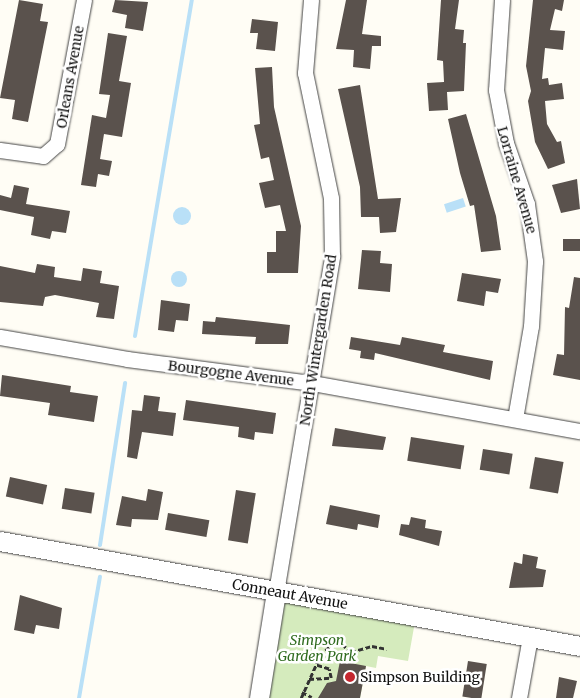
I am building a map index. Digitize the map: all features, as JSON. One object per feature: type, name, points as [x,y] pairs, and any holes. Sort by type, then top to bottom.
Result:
[{"type":"street","name":"Orleans Avenue","points":[[0,150],[34,155],[50,151],[60,134],[84,0]]},
{"type":"street","name":"North Wintergarden Road","points":[[276,592],[329,285],[333,227],[307,100],[305,45],[311,0]]},
{"type":"street","name":"Lorraine Avenue","points":[[502,0],[496,90],[500,121],[527,204],[535,262],[531,326],[515,419]]},
{"type":"street","name":"Bourgogne Avenue","points":[[0,337],[127,359],[312,383],[580,431]]},
{"type":"street","name":"Conneaut Avenue","points":[[0,542],[580,646]]},
{"type":"street","points":[[259,698],[276,592]]},
{"type":"street","points":[[519,698],[530,637]]},
{"type":"path","points":[[301,698],[302,692],[316,665],[332,644],[342,644],[351,652],[372,646],[387,649]]},
{"type":"path","points":[[309,679],[331,678],[329,669],[316,665]]},
{"type":"path","points":[[302,692],[312,697]]},
{"type":"green space","name":"Simpson Garden Park","points":[[276,592],[416,616],[408,661],[378,656],[376,668],[366,666],[360,698],[259,698]]},
{"type":"water","points":[[463,198],[466,207],[447,213],[444,204]]},
{"type":"water","points":[[182,207],[188,210],[191,216],[188,222],[182,225],[176,222],[173,216],[176,210]]},
{"type":"water","points":[[179,271],[185,273],[187,279],[185,285],[179,287],[173,285],[171,279],[173,273]]},
{"type":"building","points":[[19,0],[43,4],[40,21],[48,22],[28,122],[12,119],[15,100],[0,98]]},
{"type":"building","points":[[115,0],[148,2],[143,31],[125,28],[127,15],[112,12]]},
{"type":"building","points":[[346,0],[367,0],[362,34],[381,36],[381,46],[372,46],[370,69],[353,67],[354,50],[336,49]]},
{"type":"building","points":[[441,0],[459,0],[455,29],[464,30],[463,43],[466,43],[464,91],[447,92],[448,110],[429,111],[427,83],[444,82],[443,61],[437,60]]},
{"type":"building","points":[[533,0],[564,0],[562,11],[555,9],[550,30],[565,31],[563,50],[545,48],[542,79],[548,78],[549,85],[562,83],[564,99],[545,101],[547,124],[557,142],[561,141],[565,163],[548,169],[535,142],[528,101],[531,91],[526,66]]},
{"type":"building","points":[[252,19],[278,22],[275,51],[256,49],[258,33],[250,33]]},
{"type":"building","points":[[108,33],[127,36],[119,81],[131,83],[122,137],[104,134],[100,159],[112,161],[109,176],[98,174],[96,187],[81,185],[92,115],[106,118],[110,95],[99,94]]},
{"type":"building","points":[[272,67],[274,107],[301,226],[298,273],[267,273],[267,252],[276,252],[276,231],[286,231],[280,205],[265,208],[259,183],[274,180],[269,157],[261,159],[254,125],[260,124],[255,68]]},
{"type":"building","points":[[360,85],[378,199],[401,198],[396,232],[380,233],[379,217],[361,217],[360,187],[338,89]]},
{"type":"building","points":[[466,114],[496,216],[501,250],[481,252],[474,205],[470,206],[460,173],[448,119]]},
{"type":"building","points":[[577,179],[580,209],[561,213],[552,185]]},
{"type":"building","points":[[14,185],[29,188],[26,204],[70,211],[66,233],[52,231],[50,239],[31,235],[34,217],[0,210],[0,195],[11,198]]},
{"type":"building","points":[[563,239],[580,239],[580,251],[563,251]]},
{"type":"building","points":[[362,250],[381,251],[380,263],[392,264],[390,292],[358,289]]},
{"type":"building","points":[[37,264],[55,267],[54,277],[81,281],[83,268],[102,271],[100,283],[119,286],[114,319],[96,317],[99,303],[55,295],[45,297],[43,306],[0,302],[0,266],[35,273]]},
{"type":"building","points":[[462,273],[501,279],[498,293],[486,291],[484,306],[457,301]]},
{"type":"building","points":[[574,277],[580,278],[580,380],[553,375],[557,354],[564,355],[565,307],[569,308]]},
{"type":"building","points":[[161,300],[190,304],[188,321],[176,320],[174,332],[158,330]]},
{"type":"building","points":[[216,317],[290,325],[288,344],[255,344],[256,337],[202,334],[203,321],[215,322]]},
{"type":"building","points":[[351,337],[400,345],[402,337],[445,345],[443,352],[493,361],[490,380],[375,353],[374,360],[360,358],[361,351],[349,349]]},
{"type":"building","points":[[2,375],[71,386],[70,392],[98,396],[94,422],[48,415],[50,403],[0,396]]},
{"type":"building","points":[[144,395],[160,397],[158,411],[176,413],[173,436],[142,432],[137,459],[127,457],[132,410],[142,411]]},
{"type":"building","points":[[186,400],[276,413],[273,434],[255,432],[254,440],[238,437],[239,427],[183,420]]},
{"type":"building","points":[[335,428],[386,437],[383,450],[332,446]]},
{"type":"building","points":[[411,437],[464,445],[461,469],[407,461]]},
{"type":"building","points":[[483,449],[513,454],[509,474],[480,470]]},
{"type":"building","points":[[535,457],[564,462],[558,494],[529,489]]},
{"type":"building","points":[[10,477],[47,485],[43,504],[6,497]]},
{"type":"building","points":[[65,488],[95,493],[91,513],[62,509]]},
{"type":"building","points":[[148,489],[163,492],[158,520],[132,519],[131,527],[116,525],[122,496],[146,501]]},
{"type":"building","points":[[236,490],[256,493],[248,544],[228,540]]},
{"type":"building","points":[[330,505],[380,515],[378,528],[358,524],[357,530],[326,524]]},
{"type":"building","points":[[168,513],[209,520],[206,537],[165,530]]},
{"type":"building","points":[[411,517],[426,520],[425,528],[442,531],[439,546],[399,535],[401,524],[409,525]]},
{"type":"building","points":[[523,554],[538,557],[536,568],[546,570],[543,587],[509,588],[514,562],[522,564]]},
{"type":"building","points":[[20,595],[62,608],[59,629],[36,625],[34,634],[14,630]]},
{"type":"building","name":"Simpson Building","points":[[340,661],[366,666],[360,698],[318,698],[327,683],[336,681]]},
{"type":"building","points":[[468,661],[487,664],[481,698],[462,697]]},
{"type":"building","points":[[559,677],[577,681],[573,698],[556,698]]},
{"type":"waterway","points":[[135,336],[192,0]]},
{"type":"waterway","points":[[100,545],[125,383]]},
{"type":"waterway","points":[[79,698],[100,577]]},
{"type":"place","name":"Simpson Building","points":[[350,677]]}]
